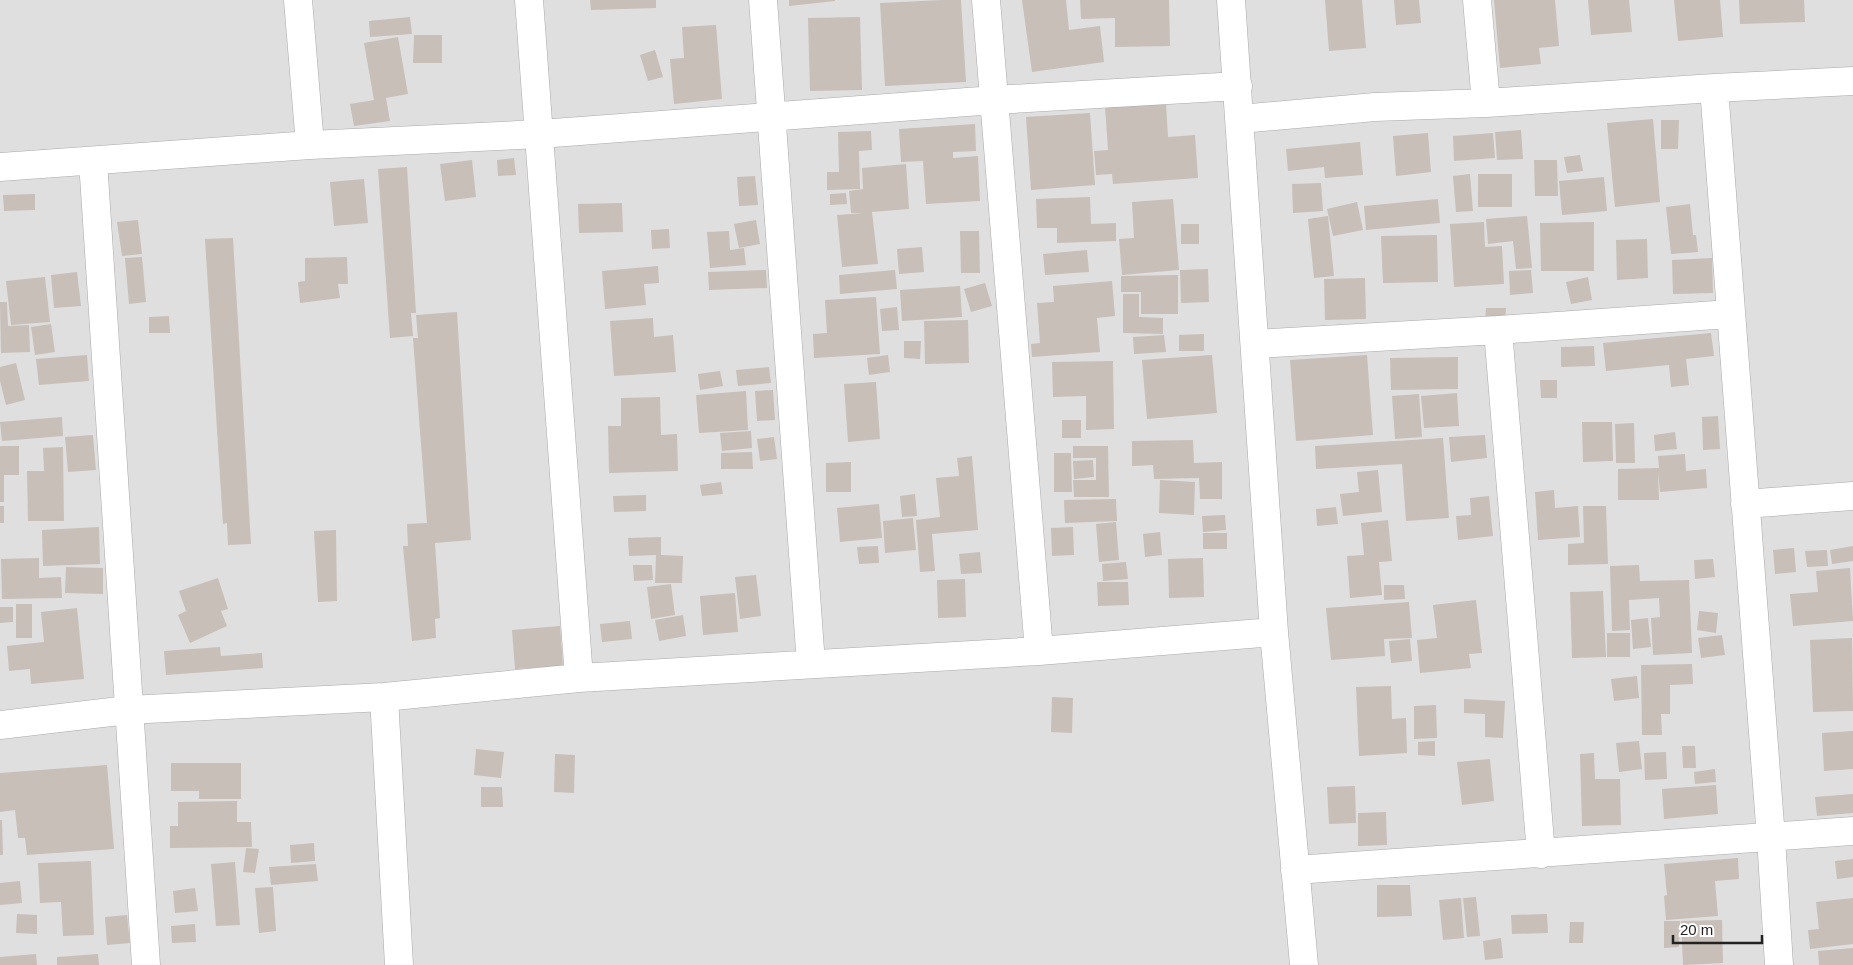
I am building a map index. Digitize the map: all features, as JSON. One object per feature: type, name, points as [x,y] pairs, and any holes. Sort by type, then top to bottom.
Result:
[{"type":"street","points":[[298,0],[310,145]]},
{"type":"street","points":[[530,0],[579,678]]},
{"type":"street","points":[[763,0],[811,664]]},
{"type":"street","points":[[986,0],[1039,651]]},
{"type":"street","points":[[1231,0],[1274,632],[1304,965]]},
{"type":"street","points":[[1477,0],[1486,103]]},
{"type":"street","points":[[1240,119],[1376,107],[1486,103],[1853,81]]},
{"type":"street","points":[[0,166],[310,145],[540,134],[994,100],[1238,86]]},
{"type":"street","points":[[1714,88],[1779,965]]},
{"type":"street","points":[[93,161],[146,965]]},
{"type":"street","points":[[1254,344],[1730,314]]},
{"type":"street","points":[[1498,330],[1541,854]]},
{"type":"street","points":[[1745,504],[1853,496]]},
{"type":"street","points":[[0,725],[128,710],[384,697],[579,678],[1039,651],[1274,632]]},
{"type":"street","points":[[384,697],[399,965]]},
{"type":"street","points":[[1295,870],[1853,831]]},
{"type":"shaded area","points":[[0,0],[1853,0],[1853,965],[0,965]]},
{"type":"building","points":[[590,0],[656,0],[656,8],[591,10]]},
{"type":"building","points":[[789,0],[835,0],[835,1],[789,6]]},
{"type":"building","points":[[961,0],[966,82],[885,86],[880,3]]},
{"type":"building","points":[[1022,0],[1066,0],[1069,30],[1100,26],[1104,62],[1032,72]]},
{"type":"building","points":[[1080,0],[1169,0],[1170,46],[1115,47],[1115,18],[1081,19]]},
{"type":"building","points":[[1325,0],[1362,0],[1366,48],[1329,51]]},
{"type":"building","points":[[1394,0],[1419,0],[1421,23],[1396,25]]},
{"type":"building","points":[[1494,0],[1555,0],[1559,46],[1539,48],[1541,64],[1500,68]]},
{"type":"building","points":[[1588,0],[1629,0],[1632,32],[1591,35]]},
{"type":"building","points":[[1674,0],[1720,0],[1723,37],[1678,41]]},
{"type":"building","points":[[1739,0],[1804,0],[1805,22],[1740,24]]},
{"type":"building","points":[[410,17],[412,34],[370,37],[369,21]]},
{"type":"building","points":[[860,17],[862,90],[810,91],[808,18]]},
{"type":"building","points":[[716,25],[722,99],[674,104],[670,59],[684,58],[682,27]]},
{"type":"building","points":[[414,35],[442,35],[442,63],[413,63]]},
{"type":"building","points":[[398,37],[408,94],[386,98],[390,121],[354,126],[350,104],[374,100],[364,43]]},
{"type":"building","points":[[655,50],[663,77],[648,81],[640,55]]},
{"type":"building","points":[[1166,103],[1168,137],[1195,135],[1198,178],[1113,184],[1112,174],[1096,175],[1094,151],[1108,150],[1105,107]]},
{"type":"building","points":[[1090,113],[1095,185],[1031,190],[1026,117]]},
{"type":"building","points":[[1653,119],[1660,202],[1615,207],[1607,123]]},
{"type":"building","points":[[1661,120],[1679,120],[1678,149],[1661,149]]},
{"type":"building","points":[[975,124],[976,151],[953,152],[953,158],[978,156],[980,201],[926,204],[923,161],[901,162],[899,129]]},
{"type":"building","points":[[1521,130],[1523,159],[1497,160],[1495,132]]},
{"type":"building","points":[[871,131],[872,150],[859,151],[860,189],[827,190],[827,172],[839,172],[838,132]]},
{"type":"building","points":[[1428,133],[1431,172],[1396,176],[1393,136]]},
{"type":"building","points":[[1493,133],[1495,158],[1454,161],[1453,136]]},
{"type":"building","points":[[1360,142],[1363,175],[1325,178],[1324,167],[1288,171],[1286,149]]},
{"type":"building","points":[[1580,155],[1583,171],[1567,173],[1564,157]]},
{"type":"building","points":[[514,158],[516,175],[498,176],[497,160]]},
{"type":"building","points":[[472,160],[476,197],[445,201],[440,164]]},
{"type":"building","points":[[1534,160],[1557,160],[1558,196],[1535,196]]},
{"type":"building","points":[[906,164],[909,209],[872,212],[878,264],[842,267],[837,215],[864,213],[851,213],[849,191],[863,189],[862,168]]},
{"type":"building","points":[[407,167],[416,313],[411,313],[413,336],[390,338],[378,169]]},
{"type":"building","points":[[1470,174],[1473,211],[1456,212],[1453,176]]},
{"type":"building","points":[[1478,174],[1512,174],[1512,207],[1478,207]]},
{"type":"building","points":[[755,176],[758,205],[739,206],[737,177]]},
{"type":"building","points":[[1604,177],[1607,211],[1562,215],[1559,181]]},
{"type":"building","points":[[364,179],[368,223],[334,226],[330,182]]},
{"type":"building","points":[[1321,183],[1323,211],[1293,213],[1292,184]]},
{"type":"building","points":[[846,193],[847,204],[830,205],[830,194]]},
{"type":"building","points":[[35,194],[35,210],[4,211],[3,195]]},
{"type":"building","points":[[1090,197],[1091,224],[1116,223],[1116,241],[1057,243],[1057,228],[1037,228],[1036,199]]},
{"type":"building","points":[[1173,199],[1179,270],[1122,275],[1119,239],[1134,238],[1132,202]]},
{"type":"building","points":[[1438,199],[1440,223],[1366,230],[1364,206]]},
{"type":"building","points":[[1357,202],[1363,230],[1333,236],[1327,209]]},
{"type":"building","points":[[622,203],[623,232],[579,233],[578,204]]},
{"type":"building","points":[[1690,204],[1693,235],[1696,235],[1698,252],[1671,254],[1666,207]]},
{"type":"building","points":[[1328,216],[1334,276],[1314,278],[1308,219]]},
{"type":"building","points":[[1527,216],[1532,268],[1516,269],[1513,241],[1488,244],[1486,219]]},
{"type":"building","points":[[138,220],[142,254],[122,256],[117,222]]},
{"type":"building","points":[[756,220],[760,244],[739,248],[734,224]]},
{"type":"building","points":[[1484,222],[1485,247],[1502,246],[1504,284],[1454,287],[1450,224]]},
{"type":"building","points":[[1594,222],[1594,271],[1541,271],[1540,223]]},
{"type":"building","points":[[1181,224],[1199,224],[1199,244],[1181,244]]},
{"type":"building","points":[[669,229],[670,248],[652,249],[651,230]]},
{"type":"building","points":[[729,231],[730,250],[744,248],[746,265],[710,268],[707,232]]},
{"type":"building","points":[[960,231],[979,231],[980,273],[961,273]]},
{"type":"building","points":[[1437,235],[1438,282],[1383,283],[1381,236]]},
{"type":"building","points":[[233,238],[251,544],[228,545],[227,523],[223,524],[205,239]]},
{"type":"building","points":[[1647,239],[1648,278],[1617,280],[1616,240]]},
{"type":"building","points":[[922,247],[924,272],[899,274],[897,249]]},
{"type":"building","points":[[1087,250],[1089,272],[1045,275],[1043,254]]},
{"type":"building","points":[[142,257],[146,302],[129,304],[125,258]]},
{"type":"building","points":[[347,257],[348,284],[338,284],[340,298],[300,303],[298,282],[305,281],[305,258]]},
{"type":"building","points":[[1712,258],[1713,293],[1673,294],[1672,260]]},
{"type":"building","points":[[658,266],[659,283],[644,284],[646,305],[605,309],[602,271]]},
{"type":"building","points":[[1208,269],[1209,302],[1181,303],[1180,270]]},
{"type":"building","points":[[766,270],[767,288],[709,290],[708,272]]},
{"type":"building","points":[[895,270],[897,289],[840,294],[839,275]]},
{"type":"building","points":[[1531,270],[1533,293],[1510,295],[1509,271]]},
{"type":"building","points":[[77,272],[81,306],[54,308],[51,275]]},
{"type":"building","points":[[1178,275],[1178,314],[1141,314],[1141,292],[1121,292],[1121,276]]},
{"type":"building","points":[[45,277],[50,322],[11,325],[6,281]]},
{"type":"building","points":[[1588,277],[1592,300],[1571,304],[1566,282]]},
{"type":"building","points":[[1365,278],[1366,319],[1325,320],[1324,279]]},
{"type":"building","points":[[1112,281],[1115,316],[1097,318],[1100,352],[1032,357],[1031,344],[1040,343],[1037,303],[1054,302],[1053,286]]},
{"type":"building","points":[[985,283],[992,306],[971,312],[964,289]]},
{"type":"building","points":[[960,286],[962,317],[902,321],[900,290]]},
{"type":"building","points":[[1123,294],[1139,294],[1139,317],[1163,318],[1163,334],[1123,333]]},
{"type":"building","points":[[876,297],[880,354],[814,358],[813,334],[827,333],[825,300]]},
{"type":"building","points":[[0,302],[7,302],[8,326],[29,325],[30,352],[1,353]]},
{"type":"building","points":[[897,307],[899,330],[882,331],[880,309]]},
{"type":"building","points":[[1486,308],[1506,308],[1505,321],[1485,321]]},
{"type":"building","points":[[457,312],[471,540],[435,543],[440,618],[435,619],[436,638],[412,641],[403,546],[408,546],[407,524],[427,523],[413,338],[418,338],[416,315]]},
{"type":"building","points":[[169,316],[170,333],[149,333],[149,317]]},
{"type":"building","points":[[653,318],[654,337],[673,335],[676,372],[614,376],[610,321]]},
{"type":"building","points":[[968,320],[969,363],[925,364],[924,321]]},
{"type":"building","points":[[51,324],[55,352],[35,355],[31,327]]},
{"type":"building","points":[[1711,333],[1714,356],[1686,359],[1689,385],[1671,387],[1669,365],[1606,371],[1603,343]]},
{"type":"building","points":[[1204,334],[1204,351],[1179,351],[1179,335]]},
{"type":"building","points":[[1164,335],[1166,352],[1134,354],[1133,337]]},
{"type":"building","points":[[904,341],[921,341],[920,359],[904,358]]},
{"type":"building","points":[[1594,346],[1595,366],[1561,367],[1561,347]]},
{"type":"building","points":[[87,355],[89,381],[39,385],[36,359]]},
{"type":"building","points":[[888,355],[890,372],[869,375],[867,358]]},
{"type":"building","points":[[1212,355],[1217,413],[1147,419],[1142,360]]},
{"type":"building","points":[[1367,355],[1373,435],[1296,441],[1290,360]]},
{"type":"building","points":[[1458,357],[1458,389],[1391,390],[1390,358]]},
{"type":"building","points":[[1113,361],[1114,429],[1086,430],[1086,396],[1053,397],[1052,362]]},
{"type":"building","points":[[16,363],[25,400],[6,405],[0,381],[0,367]]},
{"type":"building","points":[[769,367],[771,383],[738,386],[736,370]]},
{"type":"building","points":[[720,371],[723,386],[700,390],[698,374]]},
{"type":"building","points":[[1540,380],[1557,380],[1557,398],[1541,398]]},
{"type":"building","points":[[876,382],[880,439],[848,442],[844,384]]},
{"type":"building","points":[[773,390],[775,420],[757,421],[755,391]]},
{"type":"building","points":[[746,391],[748,430],[699,433],[696,395]]},
{"type":"building","points":[[1457,393],[1459,426],[1424,428],[1421,396]]},
{"type":"building","points":[[1419,394],[1422,437],[1395,439],[1392,396]]},
{"type":"building","points":[[660,397],[661,435],[677,434],[678,471],[609,473],[608,426],[621,426],[621,398]]},
{"type":"building","points":[[1718,416],[1720,449],[1703,450],[1702,417]]},
{"type":"building","points":[[62,417],[63,436],[2,441],[0,422]]},
{"type":"building","points":[[1062,420],[1081,420],[1081,438],[1062,438]]},
{"type":"building","points":[[1582,422],[1612,422],[1613,461],[1583,462]]},
{"type":"building","points":[[1634,423],[1635,463],[1616,463],[1615,424]]},
{"type":"building","points":[[751,431],[752,448],[722,451],[720,433]]},
{"type":"building","points":[[1675,432],[1677,449],[1655,451],[1654,435]]},
{"type":"building","points":[[93,435],[96,470],[68,472],[65,437]]},
{"type":"building","points":[[1485,435],[1487,458],[1451,462],[1449,437]]},
{"type":"building","points":[[774,437],[777,459],[760,461],[757,439]]},
{"type":"building","points":[[1443,438],[1449,518],[1406,521],[1402,464],[1316,469],[1315,446]]},
{"type":"building","points":[[1193,440],[1194,463],[1222,462],[1222,499],[1200,499],[1199,478],[1154,479],[1153,465],[1132,466],[1132,441]]},
{"type":"building","points":[[0,446],[19,446],[19,475],[4,475],[4,502],[0,502]]},
{"type":"building","points":[[1073,446],[1108,446],[1109,497],[1074,497],[1073,480],[1096,480],[1096,458],[1073,458]]},
{"type":"building","points":[[63,447],[64,521],[28,521],[27,471],[44,471],[43,448]]},
{"type":"building","points":[[752,452],[753,469],[721,469],[721,453]]},
{"type":"building","points":[[1054,453],[1071,453],[1072,492],[1054,492]]},
{"type":"building","points":[[1685,454],[1686,471],[1706,469],[1707,488],[1660,492],[1658,470],[1659,500],[1618,500],[1618,469],[1659,468],[1658,456]]},
{"type":"building","points":[[972,456],[978,530],[932,534],[935,571],[920,572],[916,520],[940,517],[936,478],[959,476],[957,458]]},
{"type":"building","points":[[1093,460],[1094,477],[1074,479],[1073,461]]},
{"type":"building","points":[[851,462],[851,492],[826,492],[826,463]]},
{"type":"building","points":[[1378,470],[1382,512],[1343,516],[1340,494],[1359,492],[1357,472]]},
{"type":"building","points":[[1160,480],[1195,482],[1194,515],[1159,513]]},
{"type":"building","points":[[721,482],[723,494],[702,496],[700,485]]},
{"type":"building","points":[[1554,490],[1555,508],[1578,506],[1580,537],[1538,540],[1535,492]]},
{"type":"building","points":[[915,494],[917,516],[902,517],[900,496]]},
{"type":"building","points":[[646,495],[646,511],[614,512],[613,496]]},
{"type":"building","points":[[1489,496],[1493,536],[1458,540],[1456,516],[1471,515],[1470,498]]},
{"type":"building","points":[[1116,499],[1117,521],[1065,523],[1064,500]]},
{"type":"building","points":[[879,504],[882,538],[840,542],[837,508]]},
{"type":"building","points":[[0,506],[4,506],[4,523],[0,523]]},
{"type":"building","points":[[1583,506],[1606,506],[1608,564],[1568,565],[1568,544],[1584,543]]},
{"type":"building","points":[[1336,507],[1338,524],[1317,526],[1316,509]]},
{"type":"building","points":[[1225,515],[1226,530],[1203,532],[1202,516]]},
{"type":"building","points":[[913,518],[916,550],[885,553],[883,521]]},
{"type":"building","points":[[1388,520],[1392,561],[1379,562],[1382,595],[1350,598],[1347,556],[1364,555],[1361,523]]},
{"type":"building","points":[[1116,522],[1119,560],[1099,562],[1096,524]]},
{"type":"building","points":[[99,527],[100,564],[43,566],[42,530]]},
{"type":"building","points":[[1073,527],[1074,555],[1052,556],[1051,528]]},
{"type":"building","points":[[336,530],[337,601],[318,602],[314,531]]},
{"type":"building","points":[[1160,532],[1162,555],[1145,557],[1143,534]]},
{"type":"building","points":[[1203,533],[1227,533],[1227,549],[1203,549]]},
{"type":"building","points":[[661,537],[661,555],[683,556],[682,583],[655,583],[656,555],[629,556],[628,538]]},
{"type":"building","points":[[878,546],[879,563],[859,564],[857,547]]},
{"type":"building","points":[[1853,546],[1853,561],[1832,564],[1830,550]]},
{"type":"building","points":[[1794,548],[1796,572],[1775,574],[1773,550]]},
{"type":"building","points":[[1827,550],[1828,566],[1807,567],[1805,551]]},
{"type":"building","points":[[980,552],[982,573],[961,574],[959,554]]},
{"type":"building","points":[[39,558],[39,578],[61,577],[62,598],[2,599],[1,559]]},
{"type":"building","points":[[1203,558],[1204,597],[1169,598],[1168,559]]},
{"type":"building","points":[[1713,559],[1715,577],[1695,579],[1694,560]]},
{"type":"building","points":[[1126,562],[1128,579],[1103,581],[1102,564]]},
{"type":"building","points":[[633,565],[652,565],[653,580],[634,581]]},
{"type":"building","points":[[1639,565],[1640,581],[1689,580],[1692,653],[1653,655],[1651,618],[1660,617],[1659,598],[1629,600],[1630,630],[1612,631],[1610,566]]},
{"type":"building","points":[[66,567],[103,568],[103,594],[65,593]]},
{"type":"building","points":[[1850,568],[1853,621],[1793,626],[1790,594],[1818,592],[1816,571]]},
{"type":"building","points":[[756,575],[761,616],[740,619],[735,577]]},
{"type":"building","points":[[218,578],[228,609],[221,611],[227,626],[190,643],[178,615],[186,611],[179,591]]},
{"type":"building","points":[[965,579],[966,617],[938,618],[937,580]]},
{"type":"building","points":[[1097,582],[1128,582],[1129,605],[1098,606]]},
{"type":"building","points":[[671,584],[675,615],[651,619],[647,587]]},
{"type":"building","points":[[1384,585],[1404,585],[1405,599],[1384,600]]},
{"type":"building","points":[[1603,591],[1606,657],[1572,658],[1570,592]]},
{"type":"building","points":[[735,593],[738,632],[703,635],[700,596]]},
{"type":"building","points":[[1476,600],[1482,653],[1469,654],[1471,668],[1420,673],[1417,640],[1437,638],[1433,605]]},
{"type":"building","points":[[1409,602],[1412,638],[1384,639],[1385,656],[1331,660],[1326,608]]},
{"type":"building","points":[[16,604],[32,604],[32,638],[16,638]]},
{"type":"building","points":[[0,607],[13,607],[13,622],[0,623]]},
{"type":"building","points":[[77,608],[84,679],[31,684],[30,669],[9,671],[7,646],[44,642],[41,612]]},
{"type":"building","points":[[1699,611],[1718,613],[1716,633],[1697,630]]},
{"type":"building","points":[[683,615],[686,636],[659,641],[655,620]]},
{"type":"building","points":[[1648,618],[1651,647],[1633,649],[1631,620]]},
{"type":"building","points":[[630,621],[632,639],[602,642],[600,624]]},
{"type":"building","points":[[560,626],[563,666],[515,669],[512,630]]},
{"type":"building","points":[[1607,633],[1630,633],[1630,657],[1607,657]]},
{"type":"building","points":[[1722,635],[1725,655],[1701,658],[1698,638]]},
{"type":"building","points":[[1852,638],[1853,711],[1813,712],[1810,640]]},
{"type":"building","points":[[1410,639],[1412,661],[1391,663],[1389,641]]},
{"type":"building","points":[[220,647],[221,656],[262,653],[263,668],[166,675],[164,651]]},
{"type":"building","points":[[1692,664],[1693,684],[1670,685],[1670,714],[1661,714],[1662,735],[1642,735],[1641,665]]},
{"type":"building","points":[[1637,676],[1639,698],[1614,701],[1611,679]]},
{"type":"building","points":[[1391,686],[1392,719],[1406,718],[1407,753],[1359,756],[1356,687]]},
{"type":"building","points":[[1052,697],[1073,698],[1072,733],[1051,732]]},
{"type":"building","points":[[1464,699],[1505,701],[1503,738],[1485,737],[1485,714],[1464,713]]},
{"type":"building","points":[[1436,705],[1437,738],[1414,739],[1414,706]]},
{"type":"building","points":[[1853,731],[1853,769],[1824,771],[1822,733]]},
{"type":"building","points":[[1435,741],[1435,756],[1418,755],[1418,742]]},
{"type":"building","points":[[1639,741],[1642,769],[1619,772],[1616,743]]},
{"type":"building","points":[[1682,746],[1695,746],[1696,768],[1683,768]]},
{"type":"building","points":[[476,749],[504,752],[501,778],[474,775]]},
{"type":"building","points":[[1666,752],[1667,779],[1645,780],[1644,753]]},
{"type":"building","points":[[1594,753],[1595,779],[1620,779],[1621,825],[1582,826],[1580,754]]},
{"type":"building","points":[[555,754],[575,755],[574,793],[554,792]]},
{"type":"building","points":[[1490,759],[1494,801],[1462,805],[1457,762]]},
{"type":"building","points":[[171,763],[241,763],[241,799],[199,799],[199,791],[171,791]]},
{"type":"building","points":[[107,765],[114,849],[27,855],[25,838],[18,838],[15,810],[0,812],[0,773]]},
{"type":"building","points":[[1715,769],[1716,782],[1695,784],[1694,772]]},
{"type":"building","points":[[1716,785],[1718,814],[1664,819],[1662,789]]},
{"type":"building","points":[[1355,786],[1356,823],[1329,824],[1327,787]]},
{"type":"building","points":[[481,787],[502,787],[503,807],[481,807]]},
{"type":"building","points":[[1853,794],[1853,813],[1817,816],[1815,797]]},
{"type":"building","points":[[237,801],[237,822],[251,822],[252,847],[170,848],[170,826],[178,826],[178,802]]},
{"type":"building","points":[[1386,812],[1387,845],[1358,846],[1358,813]]},
{"type":"building","points":[[0,820],[2,820],[3,855],[0,855]]},
{"type":"building","points":[[314,843],[315,861],[291,863],[290,845]]},
{"type":"building","points":[[246,848],[259,849],[255,873],[243,872]]},
{"type":"building","points":[[1738,858],[1739,879],[1715,881],[1718,916],[1666,920],[1664,896],[1667,895],[1664,864]]},
{"type":"building","points":[[1853,859],[1853,877],[1837,879],[1835,861]]},
{"type":"building","points":[[91,861],[94,935],[63,936],[61,902],[40,903],[38,863]]},
{"type":"building","points":[[235,862],[240,925],[216,926],[211,864]]},
{"type":"building","points":[[316,864],[318,881],[271,885],[269,867]]},
{"type":"building","points":[[20,881],[22,903],[0,905],[0,883]]},
{"type":"building","points":[[1377,885],[1410,885],[1412,916],[1377,917]]},
{"type":"building","points":[[273,887],[276,931],[259,933],[255,888]]},
{"type":"building","points":[[195,888],[198,911],[175,913],[173,891]]},
{"type":"building","points":[[1476,897],[1480,936],[1467,937],[1463,898]]},
{"type":"building","points":[[1461,898],[1464,938],[1443,940],[1439,900]]},
{"type":"building","points":[[1853,898],[1853,944],[1810,949],[1808,930],[1819,929],[1816,902]]},
{"type":"building","points":[[17,914],[37,915],[37,934],[16,933]]},
{"type":"building","points":[[1547,914],[1548,933],[1512,934],[1511,915]]},
{"type":"building","points":[[127,915],[130,943],[107,945],[105,917]]},
{"type":"building","points":[[1722,920],[1723,963],[1683,965],[1681,921]]},
{"type":"building","points":[[1664,921],[1680,921],[1679,947],[1664,948]]},
{"type":"building","points":[[1570,922],[1584,922],[1583,943],[1569,943]]},
{"type":"building","points":[[195,924],[196,942],[172,943],[171,926]]},
{"type":"building","points":[[1501,938],[1503,958],[1485,960],[1483,941]]},
{"type":"building","points":[[1853,948],[1853,965],[1819,965],[1818,951]]},
{"type":"building","points":[[36,954],[37,965],[0,965],[0,957]]},
{"type":"building","points":[[98,954],[99,965],[57,965],[57,957]]}]
